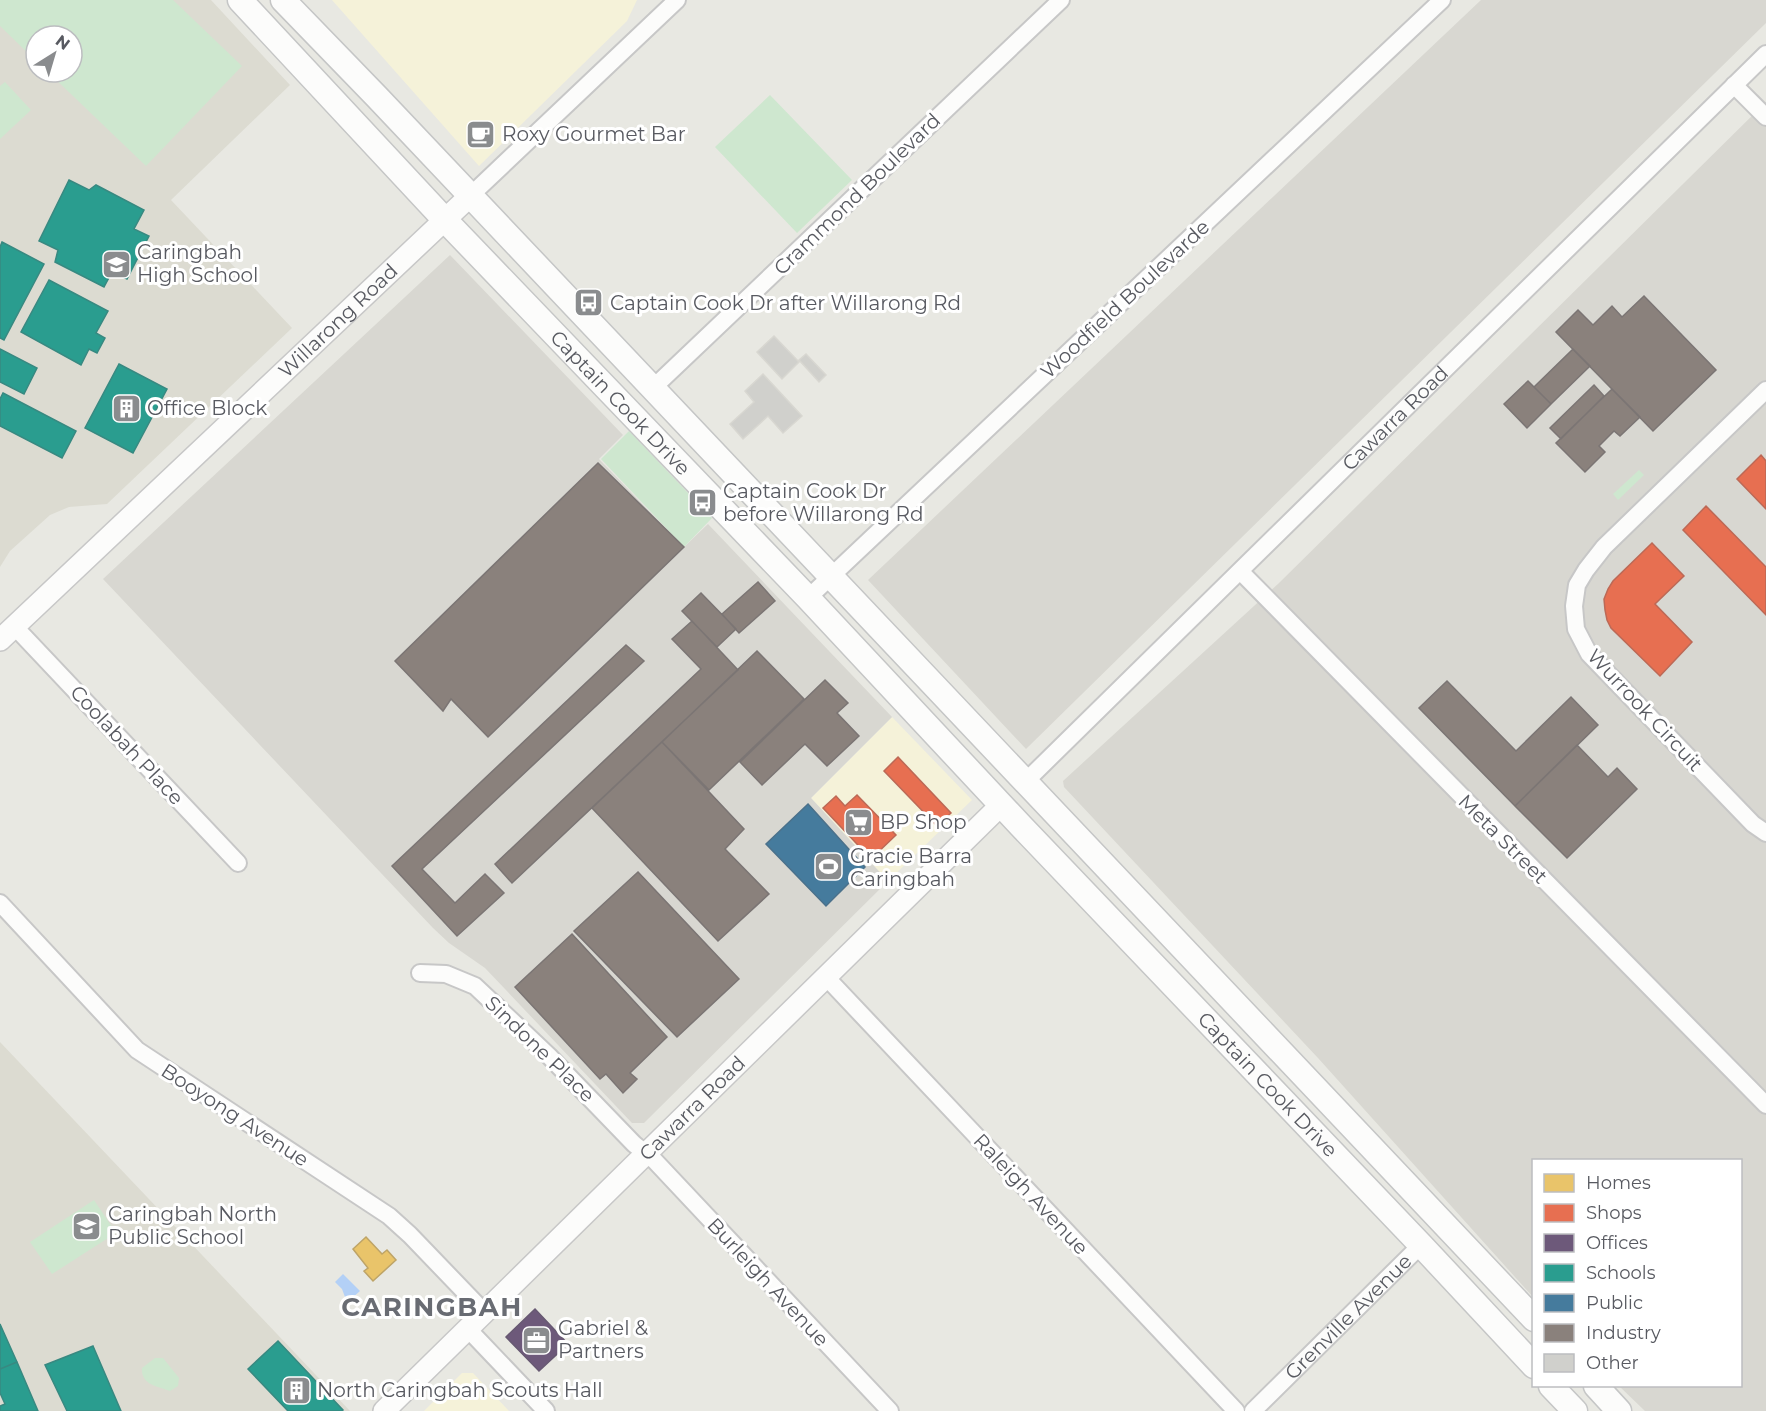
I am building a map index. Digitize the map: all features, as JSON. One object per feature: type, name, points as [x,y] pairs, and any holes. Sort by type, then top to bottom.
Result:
[{"type":"main road","name":"Captain Cook Drive","points":[[240,0],[444,219],[808,598],[1532,1365]]},
{"type":"main road","name":"Captain Cook Drive","points":[[283,0],[1532,1318]]},
{"type":"main road","points":[[1001,805],[1025,782]]},
{"type":"main road","name":"Grenville Avenue","points":[[1421,1245],[1441,1222]]},
{"type":"main road","points":[[1552,1387],[1575,1411]]},
{"type":"main road","points":[[1597,1387],[1618,1411]]},
{"type":"street","name":"Willarong Road","points":[[7,634],[677,0]]},
{"type":"street","name":"Crammond Boulevard","points":[[653,388],[1061,0]]},
{"type":"street","name":"Woodfield Boulevarde","points":[[808,598],[1442,0]]},
{"type":"street","name":"Cawarra Road","points":[[1025,782],[1766,54]]},
{"type":"street","points":[[1734,85],[1766,117]]},
{"type":"street","name":"Wurrook Circuit","points":[[1766,390],[1604,547],[1577,585],[1574,606],[1576,629],[1589,654],[1754,824],[1766,832]]},
{"type":"street","name":"Meta Street","points":[[1240,572],[1766,1106]]},
{"type":"street","name":"Coolabah Place","points":[[7,634],[238,863]]},
{"type":"street","name":"Cawarra Road","points":[[384,1411],[1001,805]]},
{"type":"street","name":"Booyong Avenue","points":[[0,903],[137,1050],[389,1216],[484,1312]]},
{"type":"street","name":"Sindone Place","points":[[420,973],[446,974],[475,986],[549,1056],[645,1154]]},
{"type":"street","name":"Raleigh Avenue","points":[[826,977],[1236,1411]]},
{"type":"street","name":"Burleigh Avenue","points":[[645,1154],[671,1178],[890,1411]]},
{"type":"street","name":"Grenville Avenue","points":[[1253,1411],[1421,1245]]},
{"type":"street","points":[[467,1328],[546,1411]]},
{"type":"shaded area","name":"Caringbah High School","points":[[0,0],[211,0],[290,85],[171,200],[292,328],[107,504],[69,507],[50,515],[10,551],[0,567]]},
{"type":"shaded area","points":[[332,0],[637,0],[627,21],[479,166]]},
{"type":"shaded area","points":[[1481,0],[1766,0],[1766,23],[1026,749],[868,580]]},
{"type":"shaded area","points":[[1766,102],[1766,1411],[1645,1411],[1620,1387],[1742,1387],[1742,1159],[1532,1159],[1532,1296],[1318,1058],[1064,787],[1063,781],[1279,583]]},
{"type":"shaded area","points":[[450,255],[623,435],[599,459],[684,547],[708,524],[892,717],[811,798],[888,881],[644,1123],[632,1123],[485,968],[449,943],[433,928],[103,579]]},
{"type":"shaded area","points":[[892,717],[972,800],[888,881],[811,798]]},
{"type":"shaded area","name":"Caringbah North Public School","points":[[0,1042],[350,1411],[0,1411]]},
{"type":"shaded area","points":[[462,1373],[473,1373],[509,1411],[424,1411]]},
{"type":"green space","points":[[0,0],[173,0],[242,66],[146,166],[61,84],[84,84],[84,24],[24,24],[24,49],[0,26]]},
{"type":"green space","points":[[5,82],[31,110],[0,139],[0,86]]},
{"type":"green space","points":[[770,95],[852,180],[797,233],[715,147]]},
{"type":"green space","points":[[629,431],[712,518],[684,547],[601,459]]},
{"type":"green space","points":[[1639,470],[1644,475],[1618,500],[1613,494]]},
{"type":"green space","points":[[94,1200],[116,1233],[52,1274],[30,1242]]},
{"type":"green space","points":[[155,1358],[163,1358],[179,1378],[178,1386],[170,1391],[151,1384],[142,1374],[142,1368]]},
{"type":"water","points":[[343,1274],[360,1291],[351,1299],[345,1297],[342,1289],[335,1282]]},
{"type":"building: Homes","points":[[366,1237],[382,1254],[387,1250],[396,1260],[373,1281],[364,1271],[368,1268],[353,1249]]},
{"type":"building: Shops","points":[[1761,455],[1766,461],[1766,509],[1737,479]]},
{"type":"building: Shops","points":[[1706,506],[1766,567],[1766,615],[1683,530]]},
{"type":"building: Shops","points":[[1652,543],[1684,576],[1655,604],[1692,642],[1660,676],[1611,628],[1607,620],[1604,599],[1613,581]]},
{"type":"building: Shops","points":[[898,757],[951,813],[937,826],[884,771]]},
{"type":"building: Shops","name":"BP Shop","points":[[857,795],[896,835],[871,859],[823,808],[836,796],[845,806]]},
{"type":"building: Offices","name":"Gabriel & Partners","points":[[535,1309],[568,1344],[539,1371],[506,1337]]},
{"type":"building: Schools","points":[[69,180],[89,190],[96,185],[144,210],[134,229],[149,236],[127,279],[112,272],[104,287],[55,262],[58,250],[39,241]]},
{"type":"building: Schools","points":[[2,242],[44,264],[4,340],[0,338],[0,247]]},
{"type":"building: Schools","points":[[49,280],[108,311],[96,333],[105,338],[97,353],[89,349],[81,365],[21,332]]},
{"type":"building: Schools","points":[[0,349],[37,368],[24,394],[0,382]]},
{"type":"building: Schools","name":"Office Block","points":[[119,364],[167,389],[133,453],[85,428]]},
{"type":"building: Schools","points":[[3,393],[76,431],[62,458],[0,426],[0,399]]},
{"type":"building: Schools","points":[[0,1324],[17,1362],[0,1369]]},
{"type":"building: Schools","name":"North Caringbah Scouts Hall","points":[[278,1341],[342,1411],[288,1411],[248,1369]]},
{"type":"building: Schools","points":[[93,1346],[121,1411],[67,1411],[45,1365]]},
{"type":"building: Schools","points":[[17,1362],[38,1411],[0,1411],[0,1406],[5,1404],[0,1393],[0,1369]]},
{"type":"building: Public","points":[[808,804],[865,867],[826,906],[766,844]]},
{"type":"building: Industry","points":[[1644,296],[1716,370],[1653,431],[1556,332],[1578,310],[1593,325],[1612,306],[1622,317]]},
{"type":"building: Industry","points":[[1573,349],[1590,366],[1551,404],[1534,387]]},
{"type":"building: Industry","points":[[1528,381],[1551,404],[1527,428],[1504,404]]},
{"type":"building: Industry","points":[[1594,385],[1604,396],[1561,439],[1550,428]]},
{"type":"building: Industry","points":[[1612,389],[1640,417],[1620,436],[1614,431],[1599,446],[1605,452],[1585,472],[1556,443]]},
{"type":"building: Industry","points":[[598,463],[684,547],[488,737],[451,699],[443,711],[395,661]]},
{"type":"building: Industry","points":[[758,582],[775,601],[739,633],[722,614]]},
{"type":"building: Industry","points":[[701,593],[736,629],[717,647],[682,611]]},
{"type":"building: Industry","points":[[692,621],[738,670],[512,883],[495,864],[701,669],[672,639]]},
{"type":"building: Industry","points":[[626,645],[644,661],[422,869],[455,903],[485,874],[504,893],[457,936],[392,866]]},
{"type":"building: Industry","points":[[757,651],[804,699],[709,790],[662,742]]},
{"type":"building: Industry","points":[[825,680],[848,703],[837,713],[859,736],[827,766],[805,744],[762,785],[740,762]]},
{"type":"building: Industry","points":[[1447,681],[1516,751],[1571,697],[1598,725],[1515,806],[1419,708]]},
{"type":"building: Industry","points":[[662,742],[744,829],[725,849],[769,894],[718,941],[592,808]]},
{"type":"building: Industry","points":[[1577,745],[1608,777],[1617,768],[1637,789],[1567,858],[1515,806]]},
{"type":"building: Industry","points":[[638,872],[739,979],[677,1037],[574,931]]},
{"type":"building: Industry","points":[[572,934],[667,1037],[630,1073],[637,1079],[623,1093],[606,1074],[600,1079],[515,987]]},
{"type":"building: Other","points":[[774,336],[799,362],[782,379],[757,352]]},
{"type":"building: Other","points":[[806,354],[826,375],[819,382],[799,360]]},
{"type":"building: Other","points":[[763,374],[802,416],[783,433],[768,416],[743,439],[730,424],[754,402],[745,391]]},
{"type":"place","name":"Roxy Gourmet Bar","points":[[481,134]]},
{"type":"place","name":"Caringbah High School","points":[[116,264]]},
{"type":"place","name":"Captain Cook Dr after Willarong Rd","points":[[589,303]]},
{"type":"place","name":"Office Block","points":[[126,408]]},
{"type":"place","name":"Captain Cook Dr before Willarong Rd","points":[[702,503]]},
{"type":"place","name":"BP Shop","points":[[859,822]]},
{"type":"place","name":"Gracie Barra Caringbah","points":[[829,867]]},
{"type":"place","name":"Caringbah North Public School","points":[[87,1226]]},
{"type":"place","name":"Gabriel & Partners","points":[[537,1340]]},
{"type":"place","name":"North Caringbah Scouts Hall","points":[[296,1390]]},
{"type":"district","name":"CARINGBAH","points":[[432,1307]]}]
